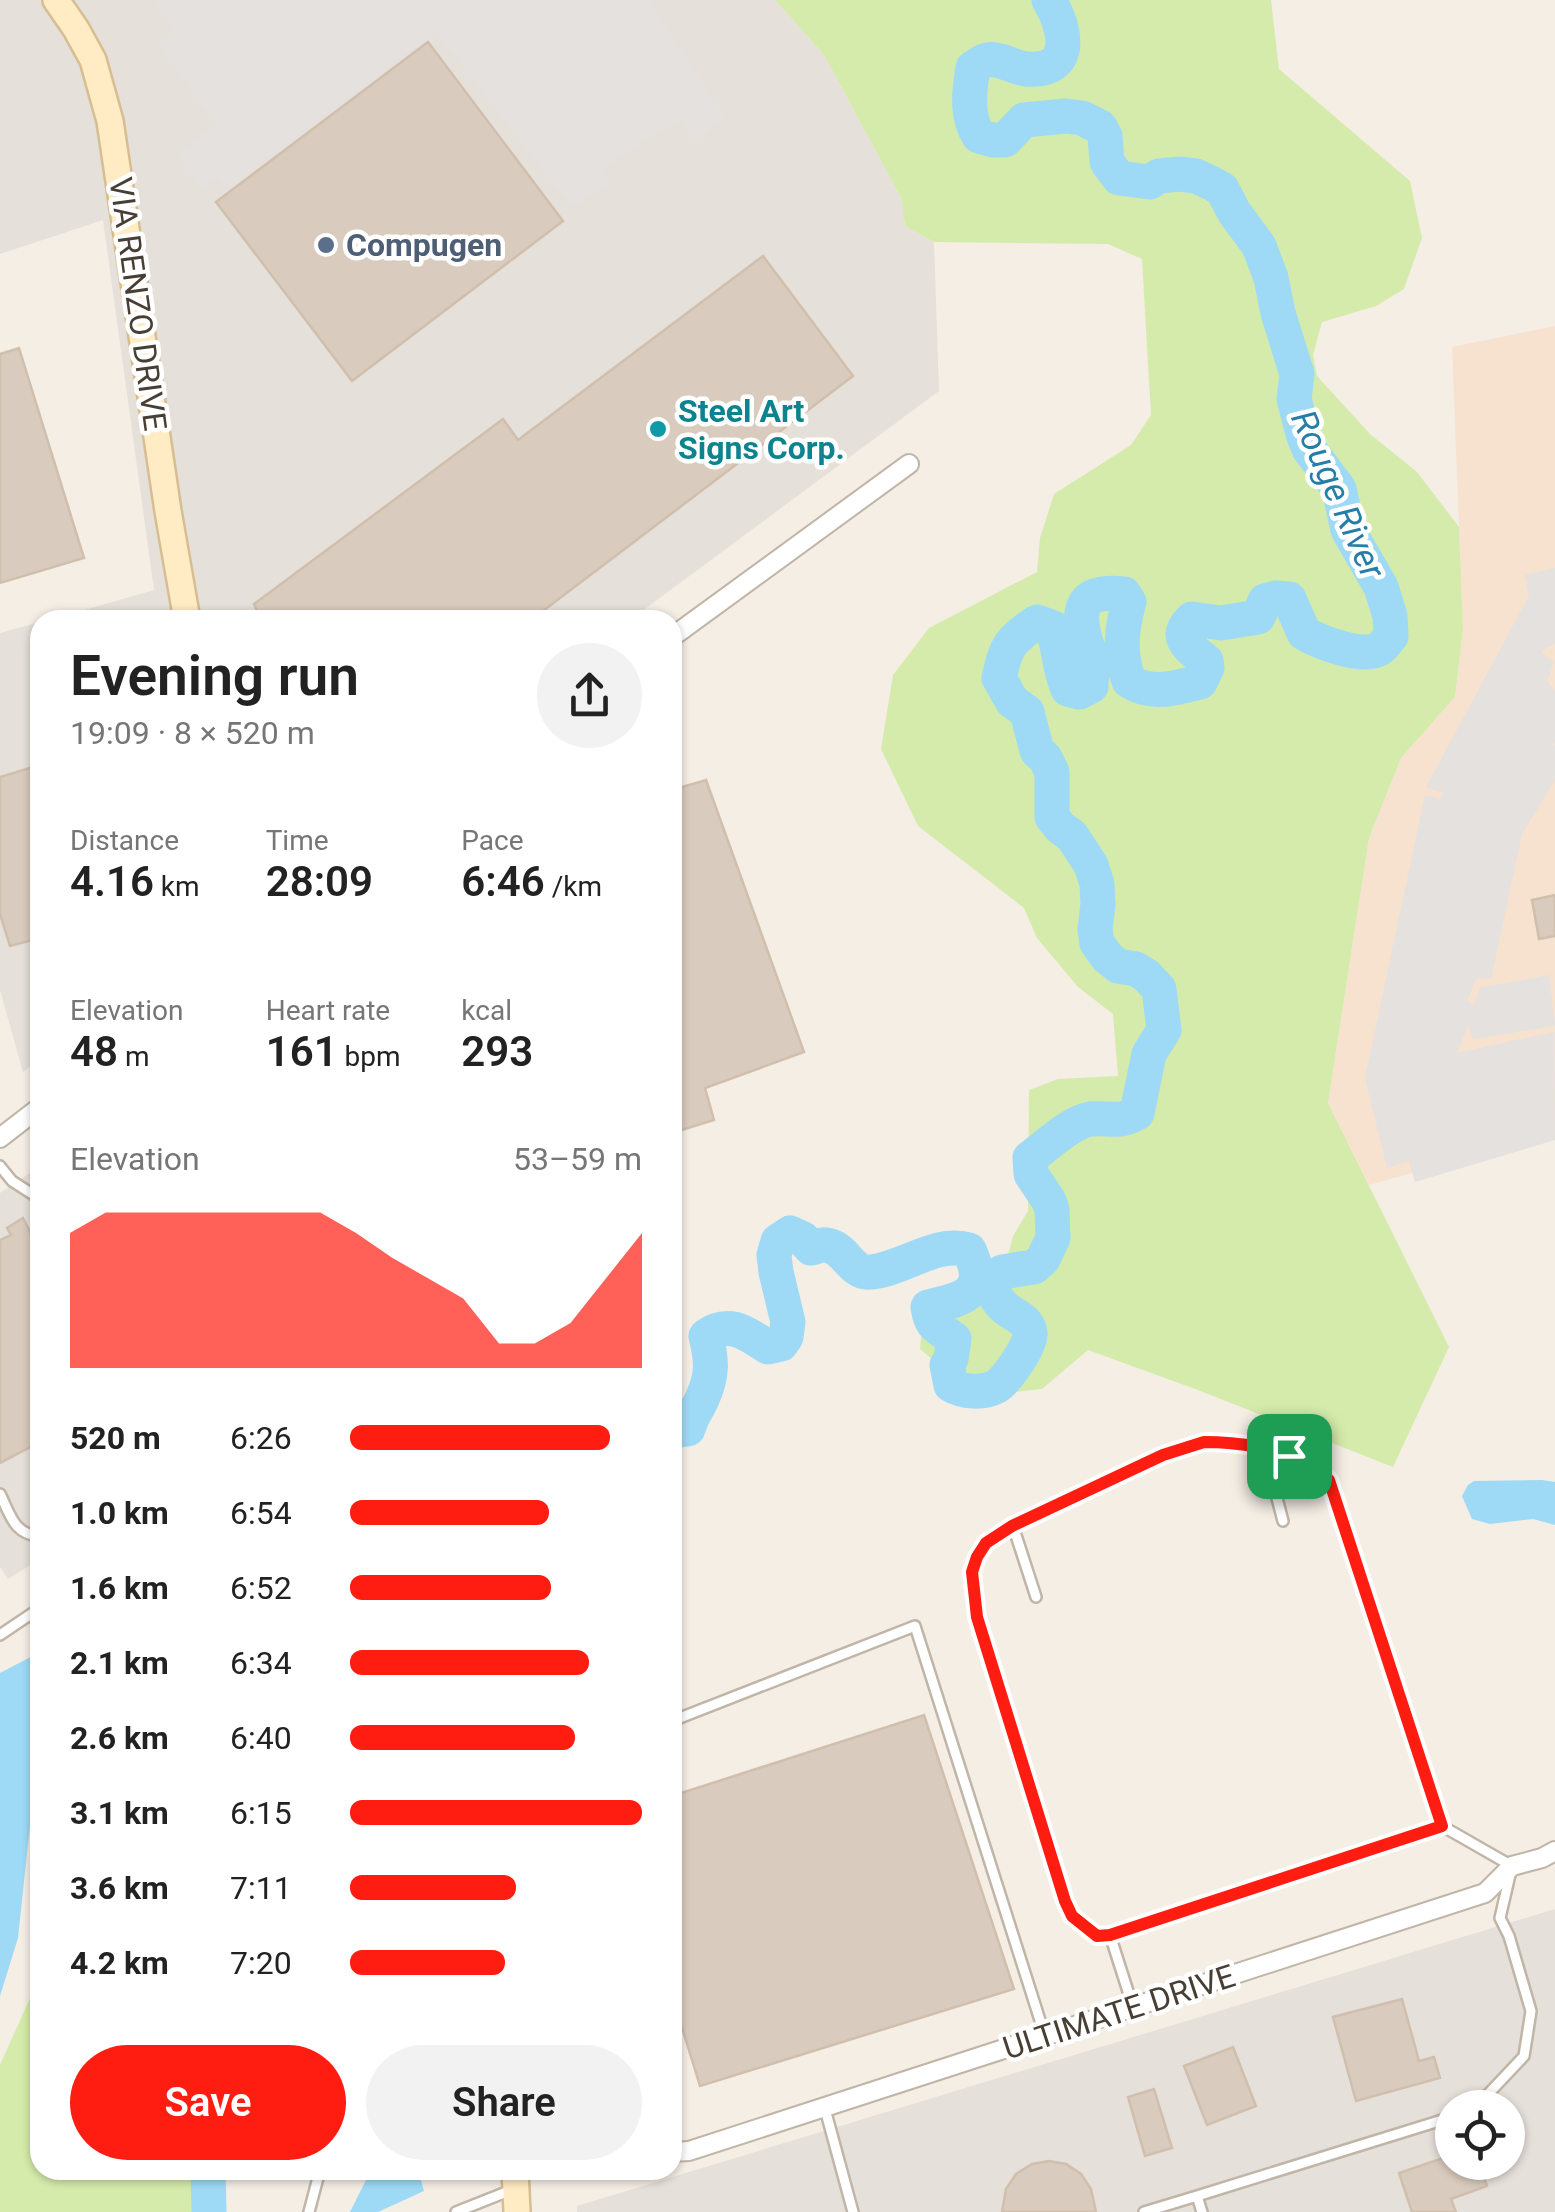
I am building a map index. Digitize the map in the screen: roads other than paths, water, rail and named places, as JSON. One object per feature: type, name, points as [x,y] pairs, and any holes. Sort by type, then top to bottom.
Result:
[{"type":"street","name":"VIA RENZO DRIVE","points":[[56,0],[94,60],[110,121],[185,610]]},
{"type":"street","points":[[682,629],[909,464]]},
{"type":"street","points":[[0,1138],[30,1115]]},
{"type":"street","name":"ULTIMATE DRIVE","points":[[682,2151],[1486,1893],[1512,1866],[1555,1850]]},
{"type":"lane","points":[[0,1166],[12,1181],[30,1193]]},
{"type":"lane","points":[[1442,1826],[1097,1936],[1072,1916],[1065,1901],[977,1617],[972,1572],[977,1557],[986,1543],[1012,1526],[1163,1455],[1204,1442],[1264,1449],[1312,1464],[1329,1480],[1442,1826],[1512,1866],[1500,1918],[1532,2011],[1524,2056],[1491,2090]]},
{"type":"lane","points":[[1264,1449],[1283,1520]]},
{"type":"lane","points":[[0,1494],[17,1528],[30,1536]]},
{"type":"lane","points":[[1012,1526],[1036,1597]]},
{"type":"lane","points":[[0,1635],[30,1615]]},
{"type":"lane","points":[[682,1717],[915,1626],[1045,2036]]},
{"type":"lane","points":[[1110,1935],[1133,2007]]},
{"type":"lane","points":[[824,2107],[853,2212]]},
{"type":"lane","points":[[1144,2212],[1435,2122]]},
{"type":"lane","points":[[308,2212],[317,2180]]},
{"type":"lane","points":[[456,2212],[516,2190]]},
{"type":"lane","points":[[1197,2196],[1202,2212]]},
{"type":"water","points":[[1474,1481],[1555,1482],[1555,1525],[1533,1519],[1490,1524],[1472,1519],[1462,1496]]},
{"type":"water","points":[[30,1657],[30,1825],[18,1938],[0,1996],[0,1673]]},
{"type":"water","points":[[366,2180],[421,2180],[424,2191],[378,2212],[350,2212]]},
{"type":"waterway","name":"Rouge River","points":[[682,1430],[688,1429],[708,1383],[706,1336],[731,1329],[768,1347],[781,1344],[786,1337],[788,1322],[774,1255],[778,1241],[790,1233],[811,1248],[824,1245],[839,1250],[864,1272],[883,1270],[944,1249],[969,1250],[975,1285],[963,1297],[928,1307],[929,1314],[936,1326],[954,1339],[947,1365],[951,1385],[973,1391],[997,1386],[1018,1362],[1030,1333],[1023,1320],[998,1301],[992,1279],[1002,1272],[1034,1267],[1043,1259],[1053,1238],[1052,1210],[1031,1174],[1030,1158],[1083,1121],[1118,1119],[1137,1113],[1149,1054],[1164,1030],[1159,989],[1136,969],[1118,966],[1097,943],[1097,884],[1091,865],[1072,836],[1052,817],[1052,772],[1037,751],[1027,712],[1012,701],[999,678],[1007,651],[1015,640],[1037,622],[1053,628],[1065,682],[1068,689],[1079,692],[1091,686],[1092,671],[1082,626],[1083,607],[1101,594],[1124,594],[1129,602],[1122,652],[1129,681],[1147,688],[1200,682],[1206,661],[1183,637],[1192,619],[1221,623],[1258,617],[1265,601],[1276,598],[1289,599],[1304,633],[1330,645],[1372,652],[1391,636],[1390,616],[1381,587],[1348,530],[1339,489],[1309,449],[1303,434],[1294,399],[1297,374],[1259,246],[1222,189],[1196,176],[1179,174],[1159,176],[1150,182],[1119,178],[1107,162],[1105,136],[1100,127],[1082,118],[1024,120],[1005,140],[979,136],[975,129],[970,104],[973,68],[992,60],[1022,68],[1042,68],[1060,56],[1060,23],[1049,0]]},
{"type":"waterway","name":"Rouge River","points":[[208,2180],[209,2212]]},
{"type":"place","name":"Compugen","points":[[326,245]]},
{"type":"place","name":"Steel Art Signs Corp.","points":[[658,429]]}]
